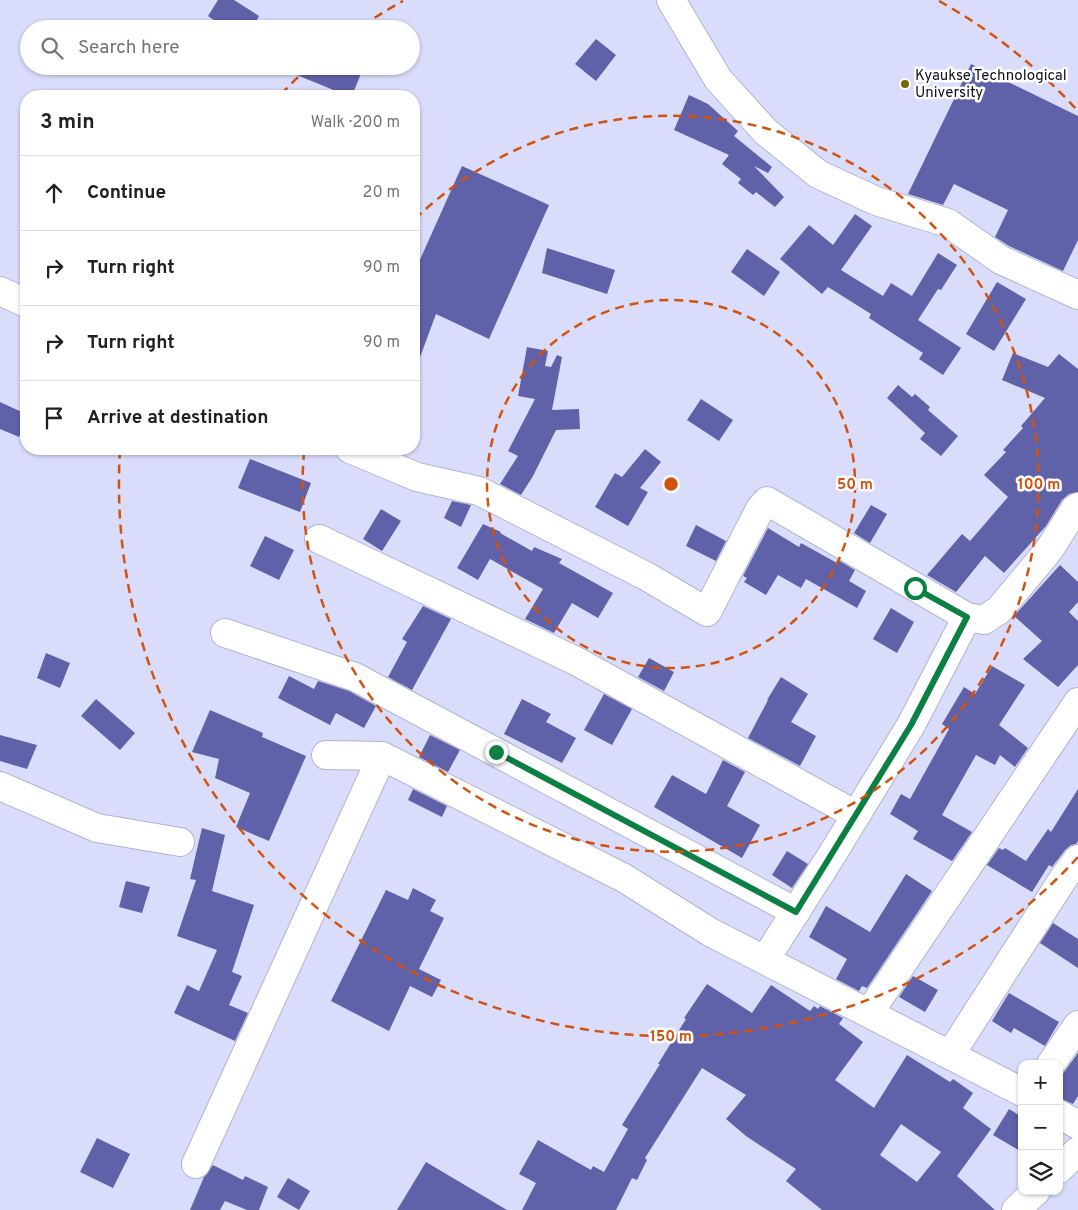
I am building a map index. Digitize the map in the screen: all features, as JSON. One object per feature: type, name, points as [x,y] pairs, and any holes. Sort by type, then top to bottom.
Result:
[{"type":"street","points":[[671,0],[718,79],[766,132],[818,174],[876,201],[948,222],[1001,260],[1078,295]]},
{"type":"street","points":[[0,291],[20,300]]},
{"type":"street","points":[[364,455],[417,477],[479,491],[646,576],[707,612],[760,509],[767,502],[967,617],[984,620],[999,610],[1049,550],[1078,507]]},
{"type":"street","points":[[319,539],[576,661],[856,815]]},
{"type":"street","points":[[765,960],[911,725],[967,617]]},
{"type":"street","points":[[225,633],[355,678],[796,912]]},
{"type":"street","points":[[869,1014],[1078,702]]},
{"type":"street","points":[[326,755],[382,756],[624,878],[710,932],[1018,1090]]},
{"type":"street","points":[[196,1164],[382,756]]},
{"type":"street","points":[[0,786],[97,828],[180,842]]},
{"type":"street","points":[[950,1055],[1063,879],[1078,859]]},
{"type":"street","points":[[1054,1060],[1078,1025]]},
{"type":"street","points":[[1063,1116],[1078,1125]]},
{"type":"street","points":[[1063,1165],[1078,1151]]},
{"type":"street","points":[[1016,1210],[1032,1195]]},
{"type":"building","points":[[218,0],[234,0],[259,16],[257,20],[214,20],[208,16]]},
{"type":"building","points":[[596,39],[616,55],[596,81],[575,64]]},
{"type":"building","points":[[971,64],[1078,116],[1078,240],[1063,271],[1009,246],[995,237],[1008,210],[954,184],[943,205],[908,194]]},
{"type":"building","points":[[297,75],[360,75],[354,90],[333,90]]},
{"type":"building","points":[[689,95],[708,104],[738,131],[734,136],[772,167],[768,173],[754,166],[784,197],[775,207],[756,192],[753,195],[738,183],[741,179],[722,164],[729,155],[674,130]]},
{"type":"building","points":[[462,166],[549,205],[489,339],[436,314],[420,357],[420,260]]},
{"type":"building","points":[[855,214],[872,226],[841,270],[883,296],[891,283],[912,296],[938,253],[957,265],[941,290],[938,289],[918,320],[961,348],[943,375],[919,359],[923,353],[869,318],[871,314],[828,287],[822,294],[780,259],[809,225],[833,245]]},
{"type":"building","points":[[547,248],[615,270],[607,294],[542,273]]},
{"type":"building","points":[[747,249],[780,272],[764,296],[731,272]]},
{"type":"building","points":[[997,282],[1026,299],[994,351],[966,334]]},
{"type":"building","points":[[527,347],[548,351],[545,366],[551,367],[557,355],[562,357],[552,410],[579,409],[580,429],[556,430],[533,476],[521,495],[500,484],[518,456],[508,451],[535,399],[518,396]]},
{"type":"building","points":[[1013,353],[1048,367],[1059,354],[1078,369],[1078,492],[1069,494],[1062,500],[1046,526],[1004,573],[985,556],[956,592],[927,575],[962,534],[970,541],[1008,497],[984,475],[1006,452],[1003,450],[1023,428],[1021,426],[1045,398],[1002,380]]},
{"type":"building","points":[[898,385],[912,397],[915,394],[930,407],[928,410],[958,436],[941,456],[920,439],[925,433],[887,398]]},
{"type":"building","points":[[701,399],[733,420],[719,441],[687,420]]},
{"type":"building","points":[[0,402],[20,411],[20,435],[19,437],[0,429]]},
{"type":"building","points":[[645,449],[661,462],[640,488],[648,492],[628,526],[595,507],[615,473],[622,477]]},
{"type":"building","points":[[250,459],[311,483],[300,512],[238,488]]},
{"type":"building","points":[[452,501],[471,505],[461,527],[444,518]]},
{"type":"building","points":[[871,505],[887,514],[870,543],[854,533]]},
{"type":"building","points":[[381,509],[401,521],[382,551],[363,539]]},
{"type":"building","points":[[483,524],[501,532],[532,551],[534,547],[562,559],[559,563],[613,593],[598,618],[572,603],[554,633],[525,619],[543,589],[490,559],[478,580],[457,568]]},
{"type":"building","points":[[696,525],[726,541],[716,561],[686,546]]},
{"type":"building","points":[[768,528],[799,547],[801,543],[837,563],[838,560],[855,570],[849,581],[866,591],[857,608],[806,579],[801,588],[778,575],[766,595],[744,582],[747,578],[743,576]]},
{"type":"building","points":[[265,536],[294,550],[279,580],[250,566]]},
{"type":"building","points":[[1060,565],[1078,582],[1078,602],[1069,612],[1078,621],[1078,665],[1058,687],[1023,659],[1042,641],[1014,616]]},
{"type":"building","points":[[423,606],[451,619],[412,690],[388,677],[407,642],[402,639]]},
{"type":"building","points":[[891,608],[914,622],[897,653],[873,639]]},
{"type":"building","points":[[46,653],[70,663],[60,688],[37,678]]},
{"type":"building","points":[[649,658],[674,672],[664,691],[638,677]]},
{"type":"building","points":[[992,666],[1025,685],[999,725],[1028,748],[1015,767],[1000,755],[995,765],[976,755],[942,815],[972,832],[952,861],[913,839],[918,831],[890,814],[901,794],[910,799],[949,729],[942,724],[964,687],[975,694]]},
{"type":"building","points":[[289,676],[314,689],[318,681],[349,691],[376,706],[364,728],[336,713],[330,725],[278,698]]},
{"type":"building","points":[[781,677],[808,694],[791,722],[816,736],[800,766],[748,738]]},
{"type":"building","points":[[604,694],[632,709],[612,745],[584,730]]},
{"type":"building","points":[[96,699],[135,733],[120,750],[81,716]]},
{"type":"building","points":[[522,699],[551,714],[546,722],[576,738],[562,763],[504,734]]},
{"type":"building","points":[[210,710],[263,733],[262,737],[306,756],[269,841],[236,827],[250,793],[215,778],[219,759],[192,752]]},
{"type":"building","points":[[0,735],[37,745],[27,769],[0,761]]},
{"type":"building","points":[[430,735],[460,750],[448,772],[419,757]]},
{"type":"building","points":[[723,760],[745,772],[727,806],[760,825],[742,858],[654,807],[672,775],[706,794]]},
{"type":"building","points":[[413,789],[447,806],[442,817],[408,800]]},
{"type":"building","points":[[1078,789],[1078,841],[1066,849],[1052,867],[1049,865],[1032,892],[987,865],[999,848],[1003,850],[1005,848],[1026,861],[1048,829],[1051,832]]},
{"type":"building","points":[[202,828],[225,835],[212,891],[254,905],[232,972],[242,976],[229,1005],[248,1013],[235,1041],[174,1013],[187,985],[199,991],[217,950],[177,936],[196,880],[190,879]]},
{"type":"building","points":[[787,851],[808,864],[792,888],[772,875]]},
{"type":"building","points":[[906,874],[932,891],[867,988],[862,986],[859,991],[836,979],[847,959],[809,937],[826,906],[870,932]]},
{"type":"building","points":[[126,881],[150,887],[142,913],[119,907]]},
{"type":"building","points":[[413,888],[436,900],[430,911],[444,918],[419,969],[441,980],[432,997],[410,986],[389,1031],[331,1001],[386,890],[408,900]]},
{"type":"building","points":[[1053,923],[1078,939],[1078,968],[1040,943]]},
{"type":"building","points":[[913,976],[938,990],[925,1012],[899,997]]},
{"type":"building","points":[[707,984],[752,1013],[771,985],[810,1011],[814,1006],[818,1009],[820,1006],[843,1018],[839,1024],[863,1042],[835,1080],[874,1108],[907,1055],[950,1082],[953,1079],[973,1093],[963,1108],[991,1129],[957,1176],[995,1210],[822,1210],[786,1181],[796,1169],[746,1136],[726,1119],[746,1095],[702,1068],[645,1158],[647,1160],[637,1180],[632,1178],[616,1210],[522,1210],[536,1183],[519,1174],[538,1140],[591,1170],[593,1166],[604,1172],[628,1129],[622,1125],[660,1064],[658,1064],[686,1019],[684,1018]],"holes":[[[901,1124],[941,1152],[917,1182],[880,1155]]]},
{"type":"building","points":[[1009,993],[1059,1022],[1045,1046],[1014,1028],[1011,1033],[992,1021]]},
{"type":"building","points":[[1078,1053],[1078,1096],[1073,1104],[1063,1100],[1063,1074]]},
{"type":"building","points":[[1009,1109],[1018,1115],[1018,1150],[993,1135]]},
{"type":"building","points":[[97,1138],[130,1154],[113,1188],[80,1172]]},
{"type":"building","points":[[426,1162],[507,1210],[397,1210]]},
{"type":"building","points":[[213,1165],[243,1180],[245,1176],[268,1187],[259,1210],[247,1210],[225,1201],[220,1210],[190,1210],[204,1177]]},
{"type":"building","points":[[288,1178],[310,1191],[299,1210],[277,1197]]},
{"type":"place","name":"Kyaukse Technological University","points":[[905,84]]},
{"type":"route","points":[[496,752],[796,912],[911,725],[967,617],[915,588]]}]
